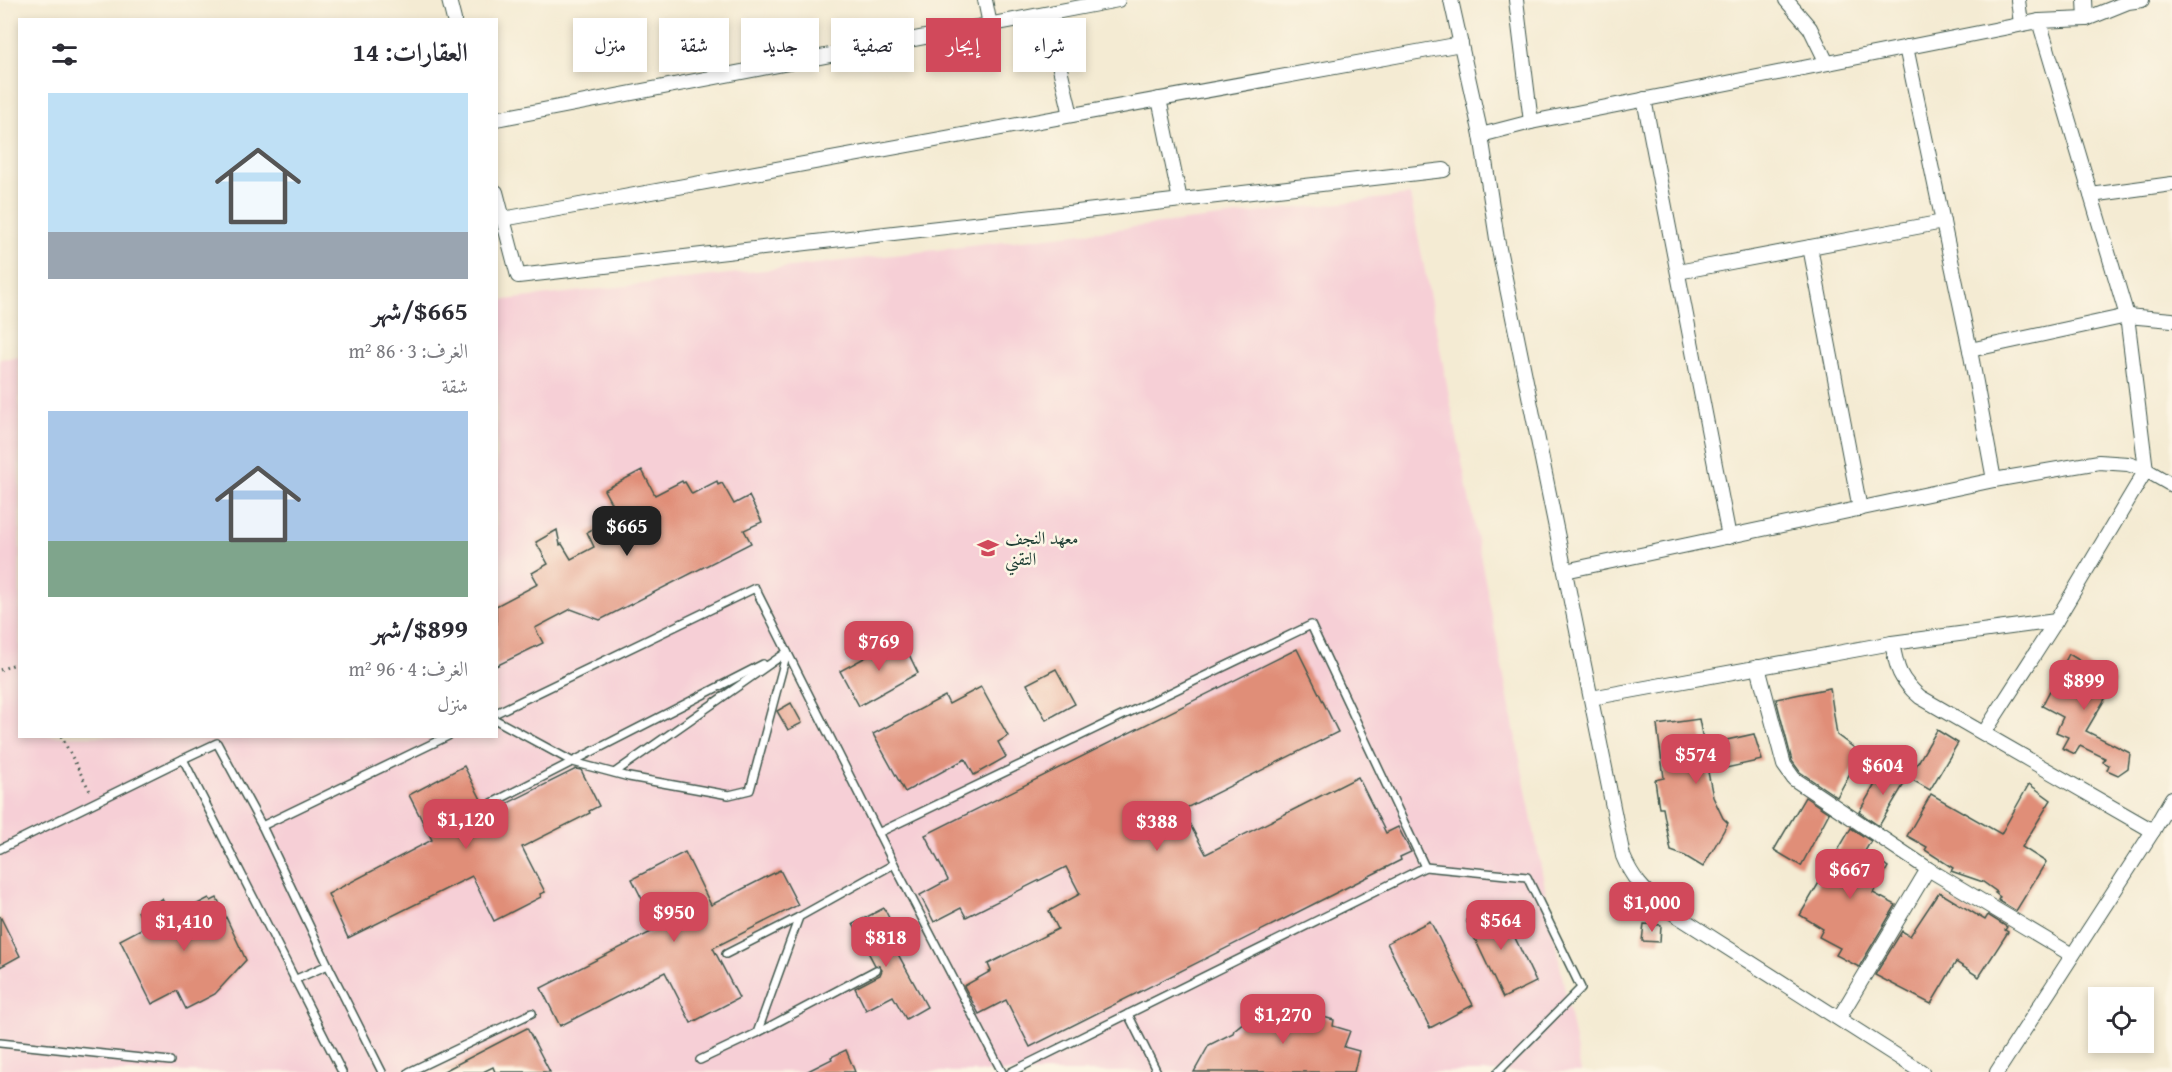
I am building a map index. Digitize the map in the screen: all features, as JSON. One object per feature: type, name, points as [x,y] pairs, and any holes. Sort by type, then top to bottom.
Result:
[{"type":"street","points":[[449,0],[454,18]]},
{"type":"street","points":[[985,0],[989,18]]},
{"type":"street","points":[[1001,23],[1118,0]]},
{"type":"street","points":[[1451,0],[1481,135],[1497,238],[1623,856],[1629,871],[1640,886],[1662,906],[1922,1072]]},
{"type":"street","points":[[1516,0],[1531,122]]},
{"type":"street","points":[[1786,0],[1810,28],[1827,63]]},
{"type":"street","points":[[2018,0],[2021,24]]},
{"type":"street","points":[[2085,0],[2086,19]]},
{"type":"street","points":[[1481,135],[1531,122],[2021,24],[2086,19],[2142,0]]},
{"type":"street","points":[[1047,14],[1071,115]]},
{"type":"street","points":[[1984,734],[2056,621],[2146,470],[2127,316],[2039,21]]},
{"type":"street","points":[[498,119],[926,37]]},
{"type":"street","points":[[503,219],[1461,44]]},
{"type":"street","points":[[1906,47],[1970,350],[1994,480]]},
{"type":"street","points":[[1159,99],[1180,200]]},
{"type":"street","points":[[1644,99],[1730,537]]},
{"type":"street","points":[[498,200],[518,276],[1444,170]]},
{"type":"street","points":[[2091,195],[2172,184]]},
{"type":"street","points":[[1678,272],[1943,222]]},
{"type":"street","points":[[1810,247],[1860,509]]},
{"type":"street","points":[[1970,350],[2127,316],[2172,320]]},
{"type":"street","points":[[1565,571],[1994,480],[2099,462],[2121,463],[2146,470],[2172,485]]},
{"type":"street","points":[[1591,698],[1892,643],[2056,621]]},
{"type":"street","points":[[1892,643],[1896,666],[1901,678],[1920,697],[2153,831]]},
{"type":"street","points":[[1758,667],[1788,772],[1794,779],[1928,869],[2072,955]]},
{"type":"street","points":[[1996,1072],[2153,831],[2172,798]]},
{"type":"street","points":[[1839,1018],[1928,869]]},
{"type":"lane","points":[[498,712],[755,588],[878,833],[1002,1072]]},
{"type":"lane","points":[[878,833],[1311,625],[1425,867]]},
{"type":"lane","points":[[492,803],[787,652]]},
{"type":"lane","points":[[498,721],[573,762],[614,773],[729,795],[750,790],[787,652]]},
{"type":"lane","points":[[614,773],[787,652]]},
{"type":"lane","points":[[262,826],[444,738]]},
{"type":"lane","points":[[0,849],[217,743],[262,826],[382,1072]]},
{"type":"lane","points":[[183,759],[342,1072]]},
{"type":"lane","points":[[726,954],[894,864]]},
{"type":"lane","points":[[1011,1072],[1425,867],[1527,877],[1581,988],[1498,1072]]},
{"type":"lane","points":[[757,1033],[799,916]]},
{"type":"lane","points":[[294,980],[328,965]]},
{"type":"lane","points":[[700,1060],[757,1033],[876,970]]},
{"type":"lane","points":[[409,1072],[532,1013]]},
{"type":"lane","points":[[1128,1014],[1157,1072]]},
{"type":"lane","points":[[0,1043],[170,1061]]},
{"type":"path","points":[[0,670],[18,663]]},
{"type":"path","points":[[62,738],[95,801]]},
{"type":"shaded area","name":"معهد النجف التقني","points":[[1410,195],[1581,1072],[0,1072],[0,359],[18,357],[18,738],[498,738],[498,301]]},
{"type":"building","points":[[642,470],[655,495],[682,481],[692,494],[717,481],[718,485],[722,483],[734,504],[749,496],[762,522],[744,530],[751,543],[600,620],[571,609],[535,628],[543,643],[498,665],[498,605],[538,584],[532,573],[548,564],[536,542],[557,530],[560,545],[562,544],[571,559],[594,547],[587,532],[618,516],[604,490]]},
{"type":"building","points":[[901,638],[918,673],[859,706],[840,671]]},
{"type":"building","points":[[1297,649],[1338,732],[1182,810],[1206,854],[1358,777],[1386,833],[1398,827],[1411,852],[1400,857],[1401,860],[1030,1047],[1006,1000],[979,1014],[964,986],[991,971],[988,964],[1058,929],[1049,911],[1080,894],[1066,867],[966,917],[961,908],[934,922],[920,895],[948,880],[925,835]]},
{"type":"building","points":[[2069,654],[2115,682],[2086,731],[2130,753],[2128,768],[2118,775],[2107,770],[2109,765],[2103,762],[2105,758],[2080,746],[2075,754],[2062,748],[2068,737],[2056,732],[2063,717],[2042,706]]},
{"type":"building","points":[[1056,669],[1075,704],[1046,720],[1027,684]]},
{"type":"building","points":[[981,687],[1008,736],[998,742],[1006,757],[974,775],[965,759],[905,792],[873,734],[945,696],[949,704]]},
{"type":"building","points":[[1830,688],[1837,735],[1861,753],[1837,797],[1800,772],[1792,761],[1776,699]]},
{"type":"building","points":[[791,703],[802,723],[788,730],[777,711]]},
{"type":"building","points":[[1699,719],[1704,745],[1754,734],[1762,760],[1708,772],[1713,797],[1723,818],[1728,823],[1703,867],[1671,851],[1663,808],[1659,808],[1655,780],[1664,778],[1657,725]]},
{"type":"building","points":[[1937,730],[1958,743],[1930,790],[1909,778]]},
{"type":"building","points":[[464,766],[488,813],[576,769],[581,770],[599,806],[589,811],[590,813],[522,847],[545,892],[540,894],[541,897],[494,921],[472,876],[348,938],[328,894],[432,840],[409,795]]},
{"type":"building","points":[[1885,767],[1907,779],[1879,826],[1859,812]]},
{"type":"building","points":[[2029,784],[2051,800],[2022,847],[2046,862],[2016,911],[1998,900],[2000,897],[1995,893],[1997,892],[1983,882],[1951,871],[1953,868],[1925,850],[1927,847],[1907,836],[1931,794],[2001,834]]},
{"type":"building","points":[[1805,797],[1829,813],[1801,866],[1774,850]]},
{"type":"building","points":[[1851,828],[1871,841],[1865,851],[1888,867],[1873,893],[1896,905],[1859,967],[1836,955],[1840,948],[1819,937],[1823,929],[1800,915]]},
{"type":"building","points":[[685,852],[711,905],[780,870],[798,905],[713,948],[739,998],[691,1023],[665,972],[560,1026],[541,988],[657,929],[632,879]]},
{"type":"building","points":[[1939,892],[1985,920],[1988,915],[2007,927],[2005,930],[2008,932],[1979,977],[1956,962],[1931,1004],[1875,975],[1902,931],[1910,936]]},
{"type":"building","points":[[209,898],[211,901],[217,898],[246,960],[215,994],[186,1009],[177,991],[152,1004],[120,940],[145,927],[138,911],[162,899],[172,917]]},
{"type":"building","points":[[1499,904],[1536,982],[1503,998],[1466,920]]},
{"type":"building","points":[[884,908],[895,930],[887,934],[927,1007],[906,1019],[893,996],[866,1010],[855,988],[880,975],[882,970],[875,965],[853,924]]},
{"type":"building","points":[[0,916],[20,956],[0,967]]},
{"type":"building","points":[[1430,921],[1473,1005],[1430,1028],[1387,943]]},
{"type":"building","points":[[1644,924],[1661,925],[1660,942],[1642,941]]},
{"type":"building","points":[[1291,1003],[1324,1010],[1320,1016],[1334,1020],[1333,1026],[1350,1031],[1344,1047],[1359,1051],[1354,1072],[1194,1072],[1209,1045],[1233,1033],[1249,1018],[1261,1014],[1271,1015]]},
{"type":"building","points":[[527,1028],[550,1072],[495,1072],[493,1067],[483,1072],[442,1072]]},
{"type":"building","points":[[846,1050],[855,1072],[806,1072],[832,1059],[831,1057]]},
{"type":"place","name":"معهد النجف التقني","points":[[988,548]]}]
